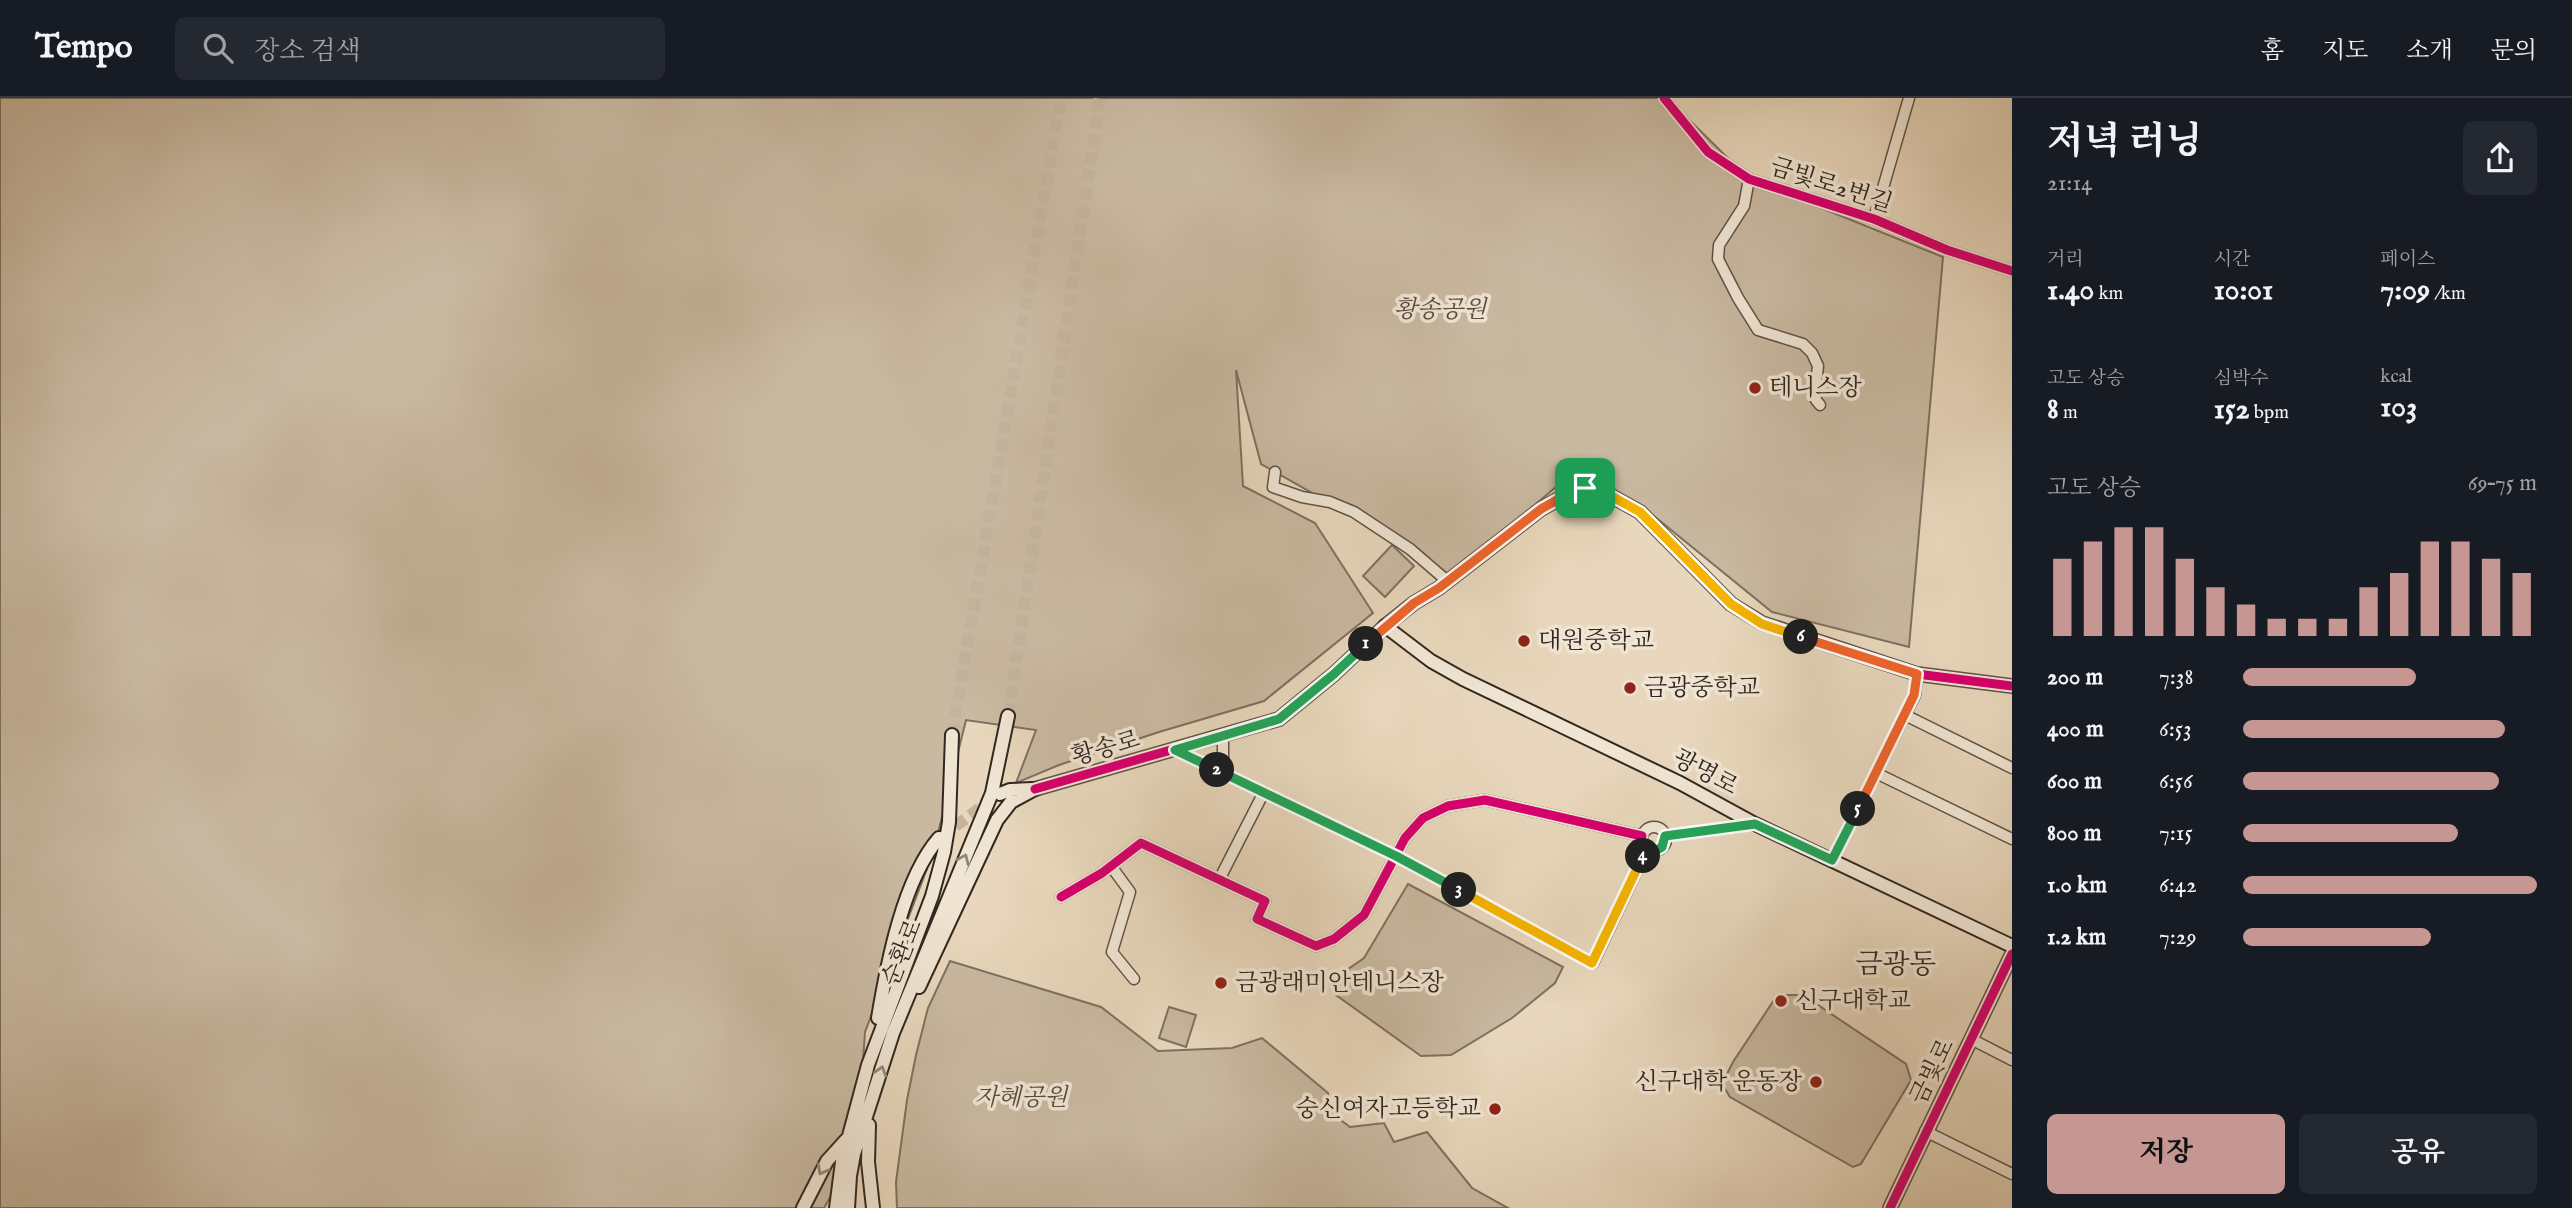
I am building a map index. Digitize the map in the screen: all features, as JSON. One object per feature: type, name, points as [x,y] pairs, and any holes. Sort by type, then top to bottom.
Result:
[{"type":"main road","name":"황송로","points":[[1035,789],[1279,719],[1334,674],[1385,626],[1541,509],[1571,492],[1585,488],[1604,492],[1640,512],[1731,604],[1762,624],[1917,674],[2012,686]]},
{"type":"main road","name":"광명로","points":[[1385,626],[1431,662],[1680,783],[1755,824],[2012,947]]},
{"type":"main road","name":"순환로","points":[[848,1208],[850,1176],[855,1154],[893,1033],[992,793],[1007,716]]},
{"type":"main road","name":"순환로","points":[[836,1208],[842,1162],[873,1053],[932,895],[944,852],[949,822],[952,735]]},
{"type":"main road","points":[[893,1033],[930,965],[997,820],[1011,802],[1035,789]]},
{"type":"main road","points":[[1000,794],[1010,790],[1035,789]]},
{"type":"main road","points":[[873,1053],[891,954],[909,894],[930,849],[939,838]]},
{"type":"main road","name":"금빛로","points":[[1890,1208],[2012,954]]},
{"type":"main road","points":[[869,1112],[868,1162],[873,1208]]},
{"type":"main road","points":[[803,1208],[827,1161],[848,1138]]},
{"type":"street","name":"금빛로2번길","points":[[1664,98],[1708,152],[1749,179],[1874,219],[1947,250],[2012,271]]},
{"type":"street","points":[[1874,219],[1909,98]]},
{"type":"street","points":[[1749,179],[1744,206],[1722,238],[1718,259],[1758,330],[1802,344],[1812,353],[1818,366],[1815,391],[1820,405]]},
{"type":"street","points":[[1275,472],[1273,487],[1330,502],[1354,512],[1409,549],[1446,580]]},
{"type":"street","points":[[1832,860],[1905,715],[1914,695],[1917,674]]},
{"type":"street","points":[[1905,715],[2012,768]]},
{"type":"street","points":[[1223,736],[1223,773]]},
{"type":"street","points":[[1175,750],[1396,856],[1592,963],[1647,849]]},
{"type":"street","points":[[1876,773],[2012,839]]},
{"type":"street","points":[[1220,878],[1264,792]]},
{"type":"street","points":[[1061,897],[1111,866],[1141,843],[1265,901],[1257,919],[1316,946],[1334,939],[1364,915],[1405,838],[1423,818],[1448,806],[1486,800],[1642,836]]},
{"type":"street","points":[[1665,836],[1755,824]]},
{"type":"street","points":[[1653,827],[1661,829],[1665,836],[1662,847],[1655,851],[1647,849],[1642,842],[1645,830],[1653,827]]},
{"type":"street","points":[[1111,866],[1130,892],[1112,952],[1134,979]]},
{"type":"street","points":[[1971,1039],[2012,1060]]},
{"type":"street","points":[[1925,1131],[2012,1174]]},
{"type":"green space","name":"황송공원","points":[[0,98],[1667,98],[1749,179],[1943,257],[1909,647],[1772,612],[1638,503],[1600,485],[1563,481],[1446,580],[1360,520],[1261,464],[1236,370],[1243,486],[1315,523],[1373,613],[1264,701],[1059,765],[1016,783],[1036,730],[966,720],[933,853],[865,1032],[857,1149],[824,1208],[0,1208]]},
{"type":"green space","points":[[1392,545],[1414,566],[1385,597],[1363,576]]},
{"type":"green space","points":[[1408,884],[1563,967],[1555,983],[1512,1018],[1451,1055],[1421,1056],[1336,995],[1331,981],[1364,958]]},
{"type":"green space","name":"자혜공원","points":[[950,961],[1101,1007],[1158,1051],[1232,1048],[1262,1038],[1328,1093],[1330,1112],[1350,1127],[1384,1123],[1394,1142],[1427,1132],[1472,1188],[1508,1208],[897,1208],[896,1182],[916,1055],[928,1008]]},
{"type":"green space","name":"신구대학 운동장","points":[[1803,995],[1906,1064],[1911,1080],[1861,1164],[1853,1167],[1730,1097],[1722,1084],[1733,1062],[1776,997]]},
{"type":"green space","points":[[1169,1007],[1196,1015],[1186,1047],[1159,1038]]},
{"type":"tunnel","points":[[952,735],[1061,98]]},
{"type":"tunnel","points":[[1008,716],[1100,98]]},
{"type":"tunnel","points":[[941,837],[991,800]]},
{"type":"cycle path","points":[[1664,98],[1708,152],[1749,179],[1874,219],[1947,250],[2012,271]]},
{"type":"cycle path","points":[[1035,789],[1279,719],[1414,603],[1439,588],[1541,509],[1571,492],[1585,489],[1604,492],[1640,512],[1731,604],[1762,623],[1917,674],[2012,686]]},
{"type":"cycle path","points":[[1061,897],[1102,873],[1141,843],[1265,901],[1257,919],[1316,946],[1334,939],[1364,915],[1405,838],[1423,818],[1448,806],[1485,800],[1642,836]]},
{"type":"cycle path","points":[[1890,1208],[2012,954]]},
{"type":"place","name":"테니스장","points":[[1755,388]]},
{"type":"place","name":"대원중학교","points":[[1524,641]]},
{"type":"place","name":"금광중학교","points":[[1630,688]]},
{"type":"place","name":"금광래미안테니스장","points":[[1221,983]]},
{"type":"place","name":"신구대학교","points":[[1781,1001]]},
{"type":"place","name":"신구대학 운동장","points":[[1816,1082]]},
{"type":"place","name":"숭신여자고등학교","points":[[1495,1109]]},
{"type":"district","name":"금광동","points":[[1896,965]]},
{"type":"route","points":[[1585,488],[1604,492],[1640,512],[1731,604],[1762,624],[1917,674],[1914,695],[1905,715],[1832,860],[1755,824],[1665,836],[1665,844],[1659,850],[1647,849],[1592,963],[1396,856],[1175,750],[1279,719],[1414,603],[1439,588],[1541,509],[1571,492],[1585,488]]}]
